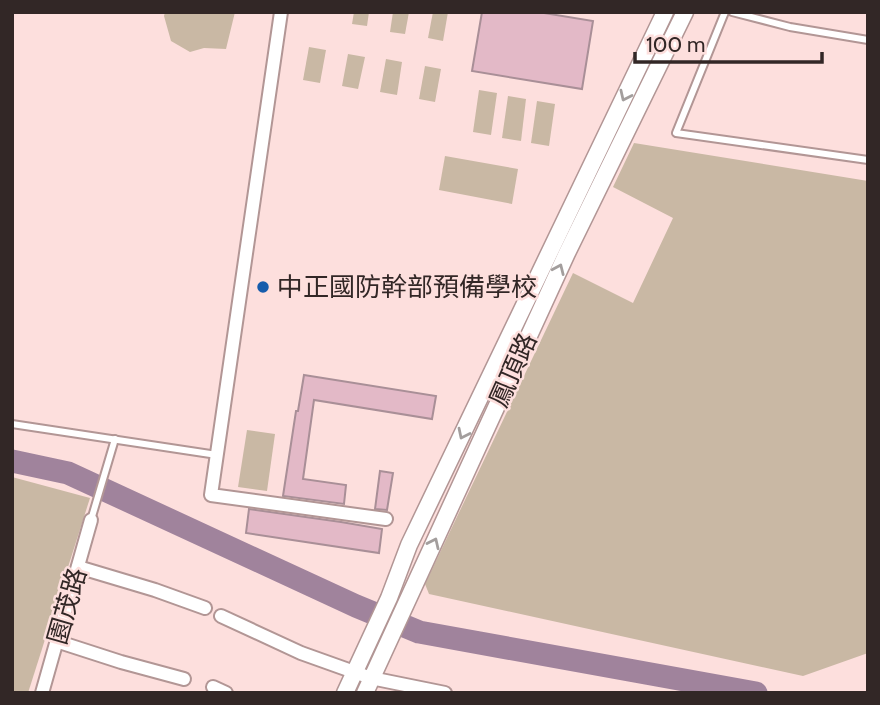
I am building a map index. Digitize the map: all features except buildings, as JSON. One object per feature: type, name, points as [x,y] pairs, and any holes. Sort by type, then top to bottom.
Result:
[{"type":"main road","name":"鳳頂路","points":[[345,693],[389,598],[409,545],[664,12]]},
{"type":"main road","name":"鳳頂路","points":[[368,686],[566,253],[685,12]]},
{"type":"street","points":[[281,12],[211,495],[386,519]]},
{"type":"street","name":"園茂路","points":[[42,693],[91,520]]},
{"type":"street","points":[[78,567],[205,608]]},
{"type":"street","points":[[221,616],[302,653],[355,671],[368,686],[445,693]]},
{"type":"street","points":[[57,642],[184,679]]},
{"type":"lane","points":[[725,12],[676,133],[868,160]]},
{"type":"lane","points":[[732,12],[790,27],[868,40]]},
{"type":"lane","points":[[12,424],[217,455]]},
{"type":"lane","points":[[91,520],[115,439]]},
{"type":"shaded area","points":[[165,12],[235,12],[226,49],[204,48],[190,52],[171,41]]},
{"type":"shaded area","points":[[354,12],[369,12],[367,26],[352,24]]},
{"type":"shaded area","points":[[393,12],[409,12],[405,34],[390,32]]},
{"type":"shaded area","points":[[433,12],[448,12],[443,41],[428,38]]},
{"type":"shaded area","points":[[309,47],[326,50],[320,83],[303,80]]},
{"type":"shaded area","points":[[348,54],[365,57],[358,89],[342,86]]},
{"type":"shaded area","points":[[386,59],[402,62],[397,95],[380,92]]},
{"type":"shaded area","points":[[425,66],[441,69],[435,102],[419,99]]},
{"type":"shaded area","points":[[479,90],[497,93],[491,135],[473,132]]},
{"type":"shaded area","points":[[508,96],[526,99],[521,141],[502,138]]},
{"type":"shaded area","points":[[537,101],[555,104],[549,146],[531,143]]},
{"type":"shaded area","points":[[634,143],[868,181],[868,653],[803,676],[429,594],[425,584],[573,273],[633,303],[673,218],[613,187]]},
{"type":"shaded area","points":[[445,156],[518,169],[512,204],[439,190]]},
{"type":"shaded area","points":[[247,430],[275,434],[267,491],[238,487]]},
{"type":"shaded area","points":[[12,477],[90,498],[28,693],[12,693]]},
{"type":"waterway","points":[[12,461],[68,473],[356,606],[419,632],[756,693]]},
{"type":"place","name":"中正國防幹部預備學校","points":[[263,287]]}]
